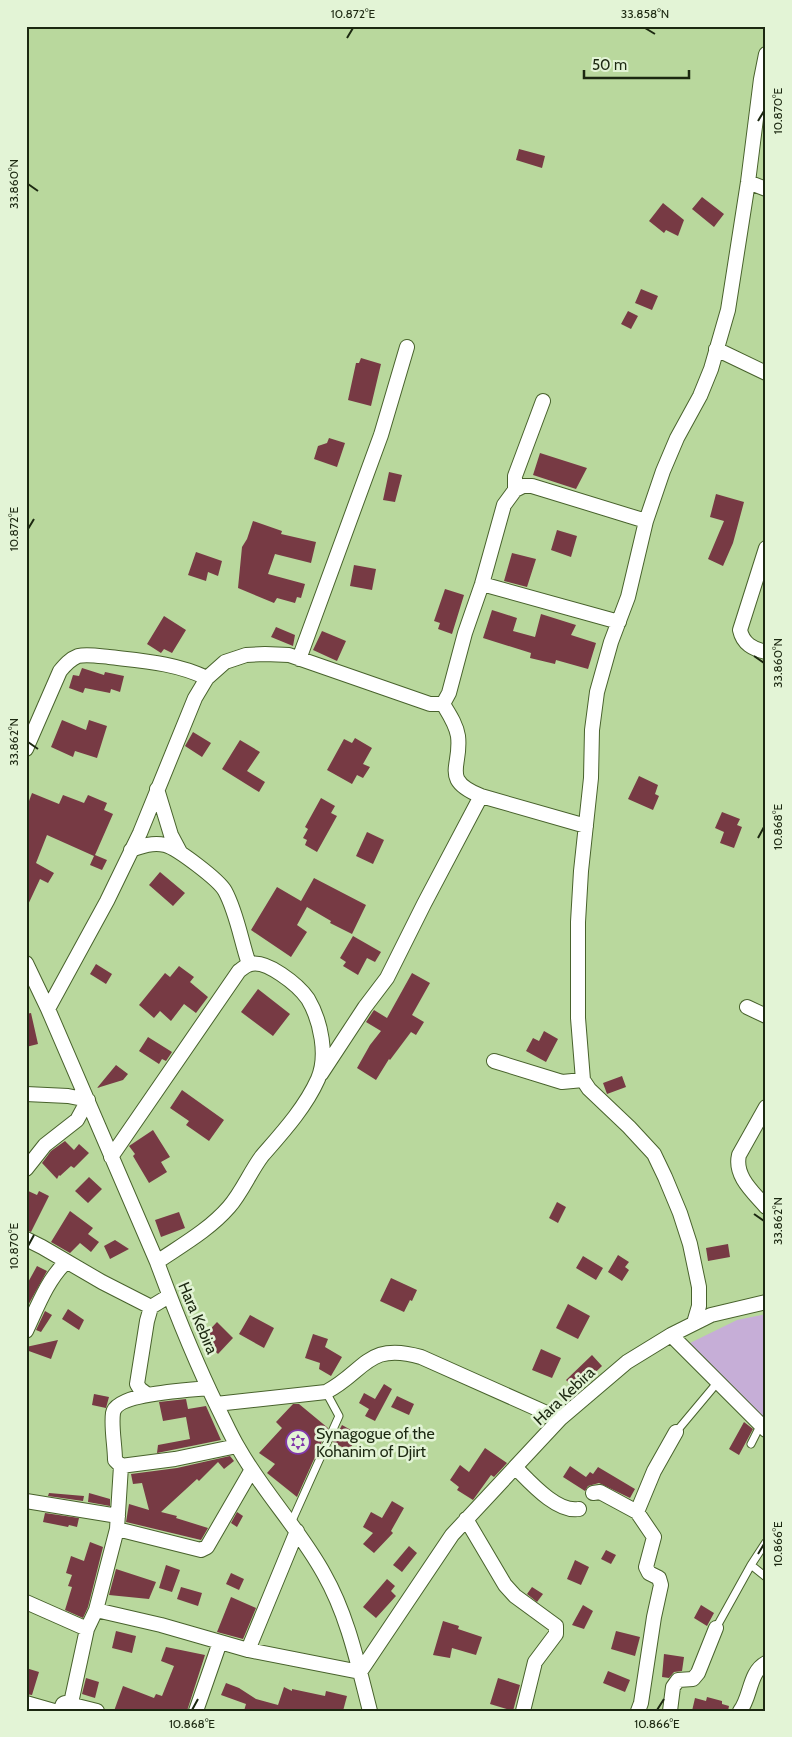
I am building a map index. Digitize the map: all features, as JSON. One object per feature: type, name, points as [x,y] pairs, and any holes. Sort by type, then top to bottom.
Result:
[{"type":"street","points":[[694,1323],[699,1306],[699,1287],[690,1244],[665,1177],[654,1154],[589,1089],[583,1080],[579,1026],[578,922],[591,778],[592,730],[597,692],[611,642],[628,598],[646,521],[663,471],[677,438],[700,396],[711,369],[728,310],[766,54]]},
{"type":"street","points":[[748,182],[766,189]]},
{"type":"street","points":[[299,659],[382,434],[407,347]]},
{"type":"street","points":[[716,349],[766,372]]},
{"type":"street","points":[[443,704],[449,693],[504,505],[514,490],[515,476],[542,401]]},
{"type":"street","points":[[514,490],[523,486],[532,486],[646,521]]},
{"type":"street","points":[[766,548],[740,630],[746,643],[753,649],[766,652]]},
{"type":"street","points":[[482,584],[618,622]]},
{"type":"street","points":[[48,1009],[107,901],[140,834],[195,698],[207,678],[224,662],[246,655],[289,655],[430,704],[443,704]]},
{"type":"street","points":[[26,748],[60,671],[69,660],[78,656],[146,660],[192,671],[207,678]]},
{"type":"street","points":[[443,704],[455,724],[458,737],[456,766],[458,783],[467,790],[481,796],[586,826]]},
{"type":"street","points":[[157,789],[171,835],[180,852]]},
{"type":"street","points":[[156,1262],[205,1229],[230,1206],[254,1166],[288,1126],[364,1007],[387,978],[481,796]]},
{"type":"street","points":[[131,850],[155,844],[166,845],[180,852],[215,879],[225,890],[237,923],[248,964]]},
{"type":"street","name":"Hara Kebira","points":[[26,963],[88,1100],[208,1388],[237,1446],[252,1471],[294,1527],[325,1575],[338,1603],[350,1636],[370,1711]]},
{"type":"street","points":[[111,1157],[239,971],[248,964],[257,964],[278,972],[307,998],[320,1034],[322,1062],[318,1079]]},
{"type":"street","points":[[747,1007],[766,1016]]},
{"type":"street","points":[[494,1061],[562,1082],[583,1080]]},
{"type":"street","points":[[26,1094],[68,1096],[88,1100],[77,1120],[45,1145],[26,1169]]},
{"type":"street","points":[[766,1107],[739,1155],[737,1164],[739,1173],[748,1187],[766,1207]]},
{"type":"street","points":[[26,1239],[150,1308]]},
{"type":"street","points":[[26,1331],[36,1308],[58,1270],[66,1262]]},
{"type":"street","points":[[148,1395],[137,1384],[147,1321],[150,1308],[169,1296]]},
{"type":"street","name":"Hara Kebira","points":[[360,1672],[452,1535],[560,1420],[628,1362],[671,1335],[711,1315],[766,1302]]},
{"type":"street","points":[[671,1335],[763,1428]]},
{"type":"street","points":[[216,1404],[326,1392],[335,1387],[361,1364],[377,1355],[399,1352],[421,1357],[560,1420]]},
{"type":"street","points":[[97,1711],[65,1707],[87,1629],[96,1610],[118,1523],[121,1466],[115,1460],[113,1413],[119,1404],[124,1401],[148,1395],[208,1388]]},
{"type":"street","points":[[637,1512],[654,1471],[676,1432]]},
{"type":"street","points":[[121,1466],[175,1459],[237,1446]]},
{"type":"street","points":[[516,1468],[540,1492],[563,1507],[572,1510],[579,1509]]},
{"type":"street","points":[[26,1501],[118,1523],[201,1550],[205,1549],[252,1471]]},
{"type":"street","points":[[593,1493],[600,1492],[637,1512],[654,1538],[646,1567],[649,1573],[659,1578],[661,1585],[654,1617],[641,1703],[638,1711]]},
{"type":"street","points":[[466,1519],[510,1591],[556,1626],[556,1634],[536,1662],[523,1711]]},
{"type":"street","points":[[248,1650],[294,1527]]},
{"type":"street","points":[[26,1602],[87,1629]]},
{"type":"street","points":[[96,1610],[161,1625],[248,1650],[360,1672]]},
{"type":"street","points":[[670,1711],[674,1685],[678,1680],[693,1678],[698,1674],[716,1628]]},
{"type":"street","points":[[196,1711],[220,1642]]},
{"type":"street","points":[[740,1711],[756,1674],[761,1666],[766,1663]]},
{"type":"street","points":[[26,1704],[54,1711]]},
{"type":"lane","points":[[676,1432],[718,1383]]},
{"type":"lane","points":[[294,1527],[339,1416],[326,1392]]},
{"type":"lane","points":[[751,1444],[763,1428]]},
{"type":"lane","points":[[716,1628],[766,1542]]},
{"type":"lane","points":[[751,1565],[766,1577]]},
{"type":"shaded area","points":[[766,1314],[766,1422],[688,1344],[737,1320]]},
{"type":"building","points":[[519,149],[545,156],[542,168],[516,160]]},
{"type":"building","points":[[702,197],[724,214],[714,227],[692,209]]},
{"type":"building","points":[[663,203],[684,220],[678,236],[666,230],[664,233],[649,221]]},
{"type":"building","points":[[641,289],[658,296],[652,310],[635,303]]},
{"type":"building","points":[[628,311],[638,316],[631,329],[621,324]]},
{"type":"building","points":[[361,358],[381,364],[371,406],[348,400],[356,363],[359,363]]},
{"type":"building","points":[[329,438],[345,443],[337,467],[314,459],[318,446],[327,443]]},
{"type":"building","points":[[540,453],[587,468],[576,489],[533,475]]},
{"type":"building","points":[[389,472],[402,475],[395,502],[383,500]]},
{"type":"building","points":[[716,494],[744,502],[733,543],[723,566],[708,559],[724,521],[710,517]]},
{"type":"building","points":[[253,521],[282,531],[281,534],[316,542],[311,563],[275,554],[268,574],[305,584],[301,598],[297,597],[295,603],[277,598],[274,603],[238,588],[242,547]]},
{"type":"building","points":[[557,530],[577,536],[571,557],[551,550]]},
{"type":"building","points":[[196,552],[222,561],[218,576],[208,572],[206,581],[188,575]]},
{"type":"building","points":[[512,553],[536,559],[527,587],[504,581]]},
{"type":"building","points":[[354,565],[376,569],[372,590],[350,586]]},
{"type":"building","points":[[445,589],[464,595],[452,634],[438,629],[440,623],[434,621]]},
{"type":"building","points":[[492,610],[517,618],[513,631],[535,637],[541,614],[576,625],[571,635],[596,643],[588,669],[556,660],[555,664],[530,658],[531,653],[483,638]]},
{"type":"building","points":[[164,616],[186,630],[172,653],[164,649],[161,653],[147,644]]},
{"type":"building","points":[[276,627],[295,635],[293,646],[271,637]]},
{"type":"building","points":[[322,631],[346,641],[337,661],[313,650]]},
{"type":"building","points":[[82,668],[104,675],[105,672],[124,676],[120,692],[111,689],[110,693],[85,688],[83,693],[69,688],[73,675],[79,676]]},
{"type":"building","points":[[62,720],[86,730],[89,720],[107,726],[97,758],[75,751],[73,757],[51,747]]},
{"type":"building","points":[[193,732],[211,743],[202,757],[185,746]]},
{"type":"building","points":[[355,738],[372,748],[363,764],[370,767],[363,778],[357,775],[352,784],[327,770],[344,739],[352,743]]},
{"type":"building","points":[[240,740],[260,752],[247,771],[265,782],[259,792],[222,769]]},
{"type":"building","points":[[639,776],[658,785],[655,794],[659,796],[653,810],[628,799]]},
{"type":"building","points":[[32,793],[59,804],[63,795],[84,803],[88,795],[107,803],[104,810],[113,814],[95,855],[107,860],[102,870],[90,865],[94,856],[47,835],[36,863],[54,873],[48,883],[40,879],[26,909],[26,809]]},
{"type":"building","points":[[321,798],[335,806],[331,813],[337,816],[317,852],[305,845],[307,840],[303,838],[308,829],[305,827]]},
{"type":"building","points":[[722,812],[740,819],[737,825],[742,827],[734,848],[720,843],[724,832],[715,828]]},
{"type":"building","points":[[367,832],[384,840],[373,864],[356,856]]},
{"type":"building","points":[[160,872],[185,893],[173,906],[149,885]]},
{"type":"building","points":[[314,878],[366,905],[352,934],[330,923],[331,921],[307,907],[297,925],[307,932],[291,957],[251,930],[277,887],[301,901]]},
{"type":"building","points":[[353,936],[381,952],[375,962],[367,958],[358,975],[343,966],[346,962],[340,958]]},
{"type":"building","points":[[96,964],[112,974],[106,984],[90,974]]},
{"type":"building","points":[[179,966],[194,977],[190,982],[208,997],[196,1013],[184,1004],[171,1021],[160,1011],[154,1018],[139,1005],[165,973],[170,977]]},
{"type":"building","points":[[412,973],[430,983],[412,1015],[424,1022],[416,1035],[411,1032],[389,1059],[376,1080],[357,1068],[370,1045],[381,1031],[366,1022],[374,1010],[387,1018]]},
{"type":"building","points":[[258,989],[290,1014],[273,1036],[241,1012]]},
{"type":"building","points":[[31,1013],[38,1044],[26,1047],[26,1014]]},
{"type":"building","points":[[544,1031],[558,1039],[546,1062],[526,1051],[533,1038],[539,1041]]},
{"type":"building","points":[[148,1037],[172,1052],[166,1061],[162,1059],[159,1064],[139,1051]]},
{"type":"building","points":[[116,1065],[128,1074],[123,1080],[97,1088]]},
{"type":"building","points":[[622,1076],[626,1087],[607,1094],[603,1083]]},
{"type":"building","points":[[182,1090],[224,1120],[209,1141],[186,1125],[189,1121],[170,1108]]},
{"type":"building","points":[[153,1130],[170,1157],[161,1162],[167,1172],[149,1183],[129,1146]]},
{"type":"building","points":[[65,1141],[74,1150],[79,1144],[89,1153],[74,1168],[71,1166],[59,1175],[57,1179],[42,1163],[51,1151]]},
{"type":"building","points":[[89,1177],[102,1189],[88,1203],[75,1191]]},
{"type":"building","points":[[26,1190],[37,1195],[39,1191],[49,1196],[31,1232],[26,1230]]},
{"type":"building","points":[[557,1202],[566,1207],[558,1223],[549,1218]]},
{"type":"building","points":[[70,1211],[93,1228],[88,1234],[99,1242],[91,1252],[80,1243],[70,1253],[51,1242]]},
{"type":"building","points":[[179,1212],[185,1228],[161,1237],[155,1220]]},
{"type":"building","points":[[115,1240],[129,1249],[110,1259],[104,1246]]},
{"type":"building","points":[[728,1244],[730,1257],[708,1261],[706,1248]]},
{"type":"building","points":[[618,1255],[629,1262],[625,1267],[629,1270],[622,1281],[608,1272]]},
{"type":"building","points":[[583,1256],[603,1268],[596,1280],[576,1268]]},
{"type":"building","points":[[37,1266],[47,1271],[26,1309],[26,1286]]},
{"type":"building","points":[[391,1278],[417,1290],[404,1312],[380,1301]]},
{"type":"building","points":[[568,1304],[590,1316],[578,1339],[556,1328]]},
{"type":"building","points":[[68,1309],[84,1320],[79,1330],[62,1319]]},
{"type":"building","points":[[45,1311],[52,1315],[41,1332],[36,1330]]},
{"type":"building","points":[[250,1315],[274,1328],[264,1348],[239,1334]]},
{"type":"building","points":[[217,1322],[233,1338],[218,1354],[202,1338]]},
{"type":"building","points":[[313,1334],[328,1339],[325,1347],[342,1357],[331,1376],[319,1369],[320,1363],[305,1358]]},
{"type":"building","points":[[58,1340],[51,1359],[26,1350],[26,1347]]},
{"type":"building","points":[[541,1349],[561,1358],[552,1378],[532,1370]]},
{"type":"building","points":[[592,1355],[602,1366],[576,1391],[566,1380]]},
{"type":"building","points":[[384,1384],[392,1389],[375,1421],[365,1416],[369,1409],[359,1403],[364,1393],[375,1399]]},
{"type":"building","points":[[94,1394],[109,1397],[106,1408],[92,1405]]},
{"type":"building","points":[[397,1396],[414,1404],[409,1415],[391,1407]]},
{"type":"building","points":[[186,1399],[188,1409],[206,1406],[221,1440],[157,1453],[158,1445],[190,1439],[186,1417],[163,1421],[159,1402]]},
{"type":"building","name":"Synagogue of the Kohanim of Djirt","points":[[293,1404],[299,1404],[328,1428],[297,1497],[267,1473],[275,1464],[259,1453],[282,1428],[276,1422]]},
{"type":"building","points":[[744,1422],[753,1429],[739,1455],[729,1449]]},
{"type":"building","points":[[342,1425],[358,1434],[349,1451],[333,1442]]},
{"type":"building","points":[[485,1448],[507,1463],[494,1477],[491,1475],[473,1500],[457,1490],[459,1487],[450,1480],[460,1465],[469,1472]]},
{"type":"building","points":[[230,1456],[234,1461],[224,1469],[218,1462],[199,1481],[197,1479],[161,1512],[208,1528],[201,1540],[126,1522],[129,1504],[149,1510],[142,1483],[133,1484],[131,1474],[177,1468]]},
{"type":"building","points":[[570,1466],[586,1477],[590,1472],[593,1474],[598,1467],[635,1489],[630,1498],[599,1483],[588,1486],[585,1491],[563,1477]]},
{"type":"building","points":[[49,1493],[84,1496],[83,1501],[48,1496]]},
{"type":"building","points":[[89,1493],[110,1499],[110,1506],[88,1502]]},
{"type":"building","points":[[392,1501],[404,1508],[391,1531],[393,1533],[374,1553],[363,1544],[373,1533],[363,1527],[371,1512],[382,1518]]},
{"type":"building","points":[[237,1512],[243,1516],[237,1527],[231,1523]]},
{"type":"building","points":[[45,1513],[79,1518],[77,1527],[43,1522]]},
{"type":"building","points":[[90,1542],[103,1547],[88,1607],[83,1618],[65,1610],[72,1587],[68,1586],[72,1575],[66,1573],[71,1556],[84,1561]]},
{"type":"building","points":[[409,1546],[417,1553],[402,1572],[393,1565]]},
{"type":"building","points":[[606,1550],[616,1555],[611,1564],[601,1559]]},
{"type":"building","points":[[575,1560],[589,1567],[581,1585],[567,1579]]},
{"type":"building","points":[[166,1565],[180,1570],[172,1592],[159,1588]]},
{"type":"building","points":[[116,1569],[156,1582],[149,1599],[109,1595]]},
{"type":"building","points":[[231,1573],[244,1579],[239,1590],[226,1584]]},
{"type":"building","points":[[387,1579],[395,1586],[391,1591],[396,1596],[376,1618],[363,1607]]},
{"type":"building","points":[[181,1587],[202,1593],[198,1606],[177,1599]]},
{"type":"building","points":[[532,1587],[543,1594],[537,1602],[527,1594]]},
{"type":"building","points":[[231,1597],[256,1608],[243,1639],[217,1632]]},
{"type":"building","points":[[583,1605],[593,1611],[584,1629],[572,1625]]},
{"type":"building","points":[[701,1605],[714,1613],[707,1626],[694,1618]]},
{"type":"building","points":[[443,1621],[459,1626],[458,1629],[482,1637],[476,1655],[452,1648],[450,1658],[433,1655]]},
{"type":"building","points":[[116,1631],[136,1636],[132,1653],[112,1648]]},
{"type":"building","points":[[616,1631],[640,1637],[635,1656],[611,1649]]},
{"type":"building","points":[[166,1647],[205,1655],[187,1711],[114,1711],[123,1686],[154,1698],[156,1694],[162,1696],[174,1666],[161,1661]]},
{"type":"building","points":[[664,1654],[684,1657],[682,1671],[674,1672],[669,1678],[662,1677]]},
{"type":"building","points":[[26,1668],[39,1672],[32,1695],[26,1694]]},
{"type":"building","points":[[608,1671],[630,1680],[625,1692],[603,1683]]},
{"type":"building","points":[[86,1678],[99,1682],[95,1698],[82,1694]]},
{"type":"building","points":[[498,1678],[520,1685],[513,1711],[490,1704]]},
{"type":"building","points":[[226,1683],[239,1688],[256,1699],[278,1705],[284,1687],[292,1691],[292,1689],[325,1696],[326,1691],[347,1696],[343,1711],[244,1711],[246,1704],[221,1695]]},
{"type":"building","points":[[707,1697],[722,1701],[722,1704],[729,1706],[728,1711],[692,1711],[695,1698],[706,1701]]},
{"type":"place","name":"Synagogue of the Kohanim of Djirt","points":[[298,1442]]}]
